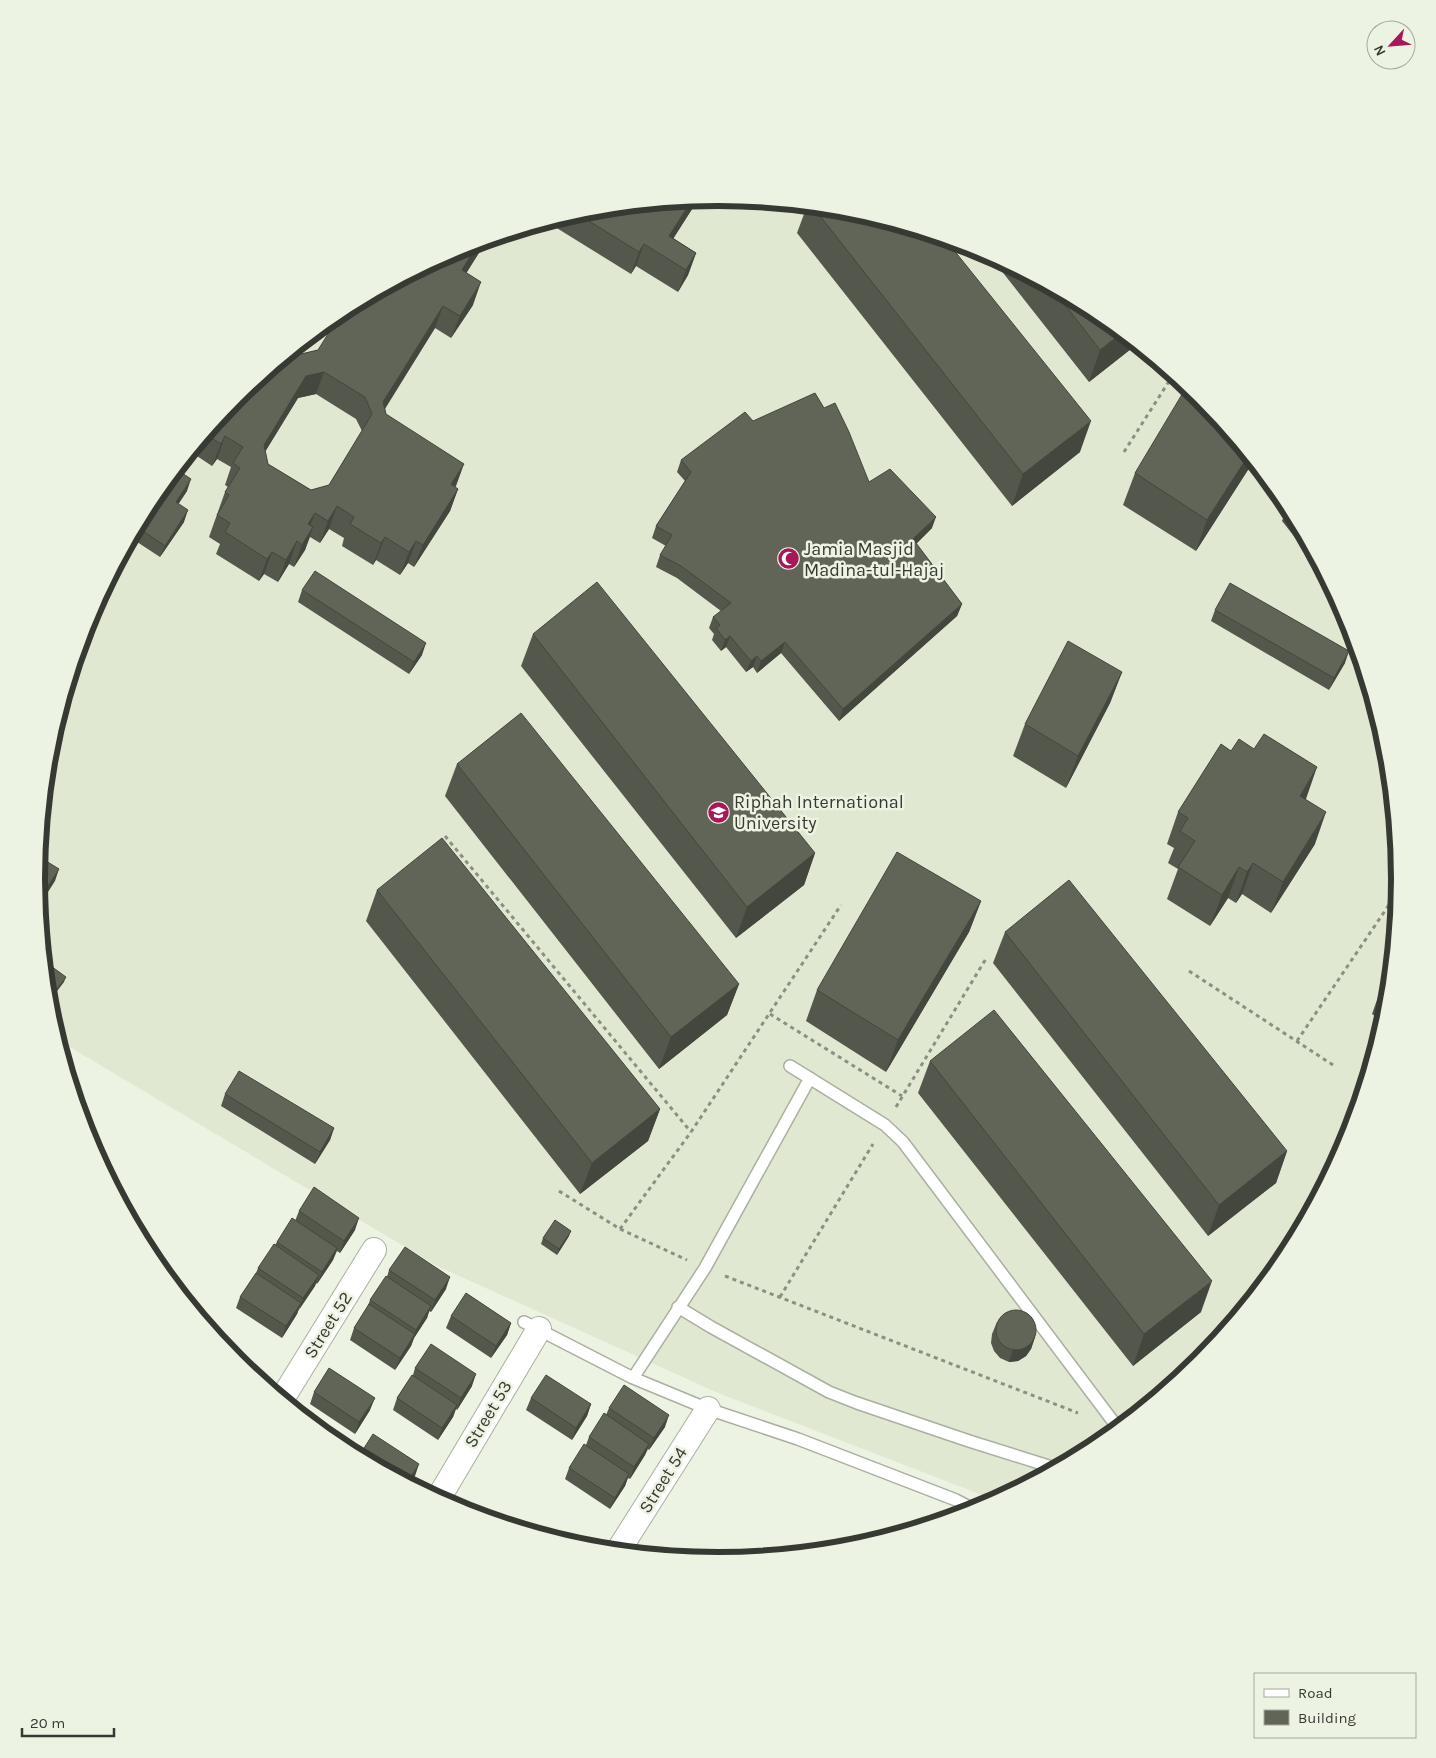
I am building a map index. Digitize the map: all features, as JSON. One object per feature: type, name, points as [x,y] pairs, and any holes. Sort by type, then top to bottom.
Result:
[{"type":"street","name":"Street 52","points":[[285,1394],[374,1250]]},
{"type":"street","name":"Street 53","points":[[441,1493],[531,1326]]},
{"type":"street","name":"Street 54","points":[[622,1545],[708,1408]]},
{"type":"lane","points":[[790,1066],[885,1125],[903,1142],[1114,1423]]},
{"type":"lane","points":[[633,1378],[705,1268],[810,1078]]},
{"type":"lane","points":[[678,1307],[829,1392],[969,1441],[1047,1466]]},
{"type":"lane","points":[[531,1326],[633,1378],[708,1408],[798,1439],[965,1505]]},
{"type":"path","points":[[1124,452],[1170,380]]},
{"type":"path","points":[[445,836],[691,1132]]},
{"type":"path","points":[[1297,1041],[1390,903]]},
{"type":"path","points":[[620,1229],[691,1132],[841,905]]},
{"type":"path","points":[[1189,971],[1333,1065]]},
{"type":"path","points":[[770,1014],[902,1096]]},
{"type":"path","points":[[559,1191],[620,1229],[705,1268],[1081,1414]]},
{"type":"shaded area","name":"Riphah International University","points":[[718,206],[762,207],[849,219],[892,229],[976,257],[1016,275],[1092,319],[1162,373],[1194,403],[1252,469],[1278,505],[1322,581],[1340,621],[1368,705],[1378,748],[1390,835],[1391,879],[1390,923],[1378,1010],[1368,1053],[1340,1137],[1322,1177],[1278,1253],[1224,1323],[1162,1385],[1092,1439],[1016,1483],[986,1497],[718,1393],[437,1266],[66,1045],[58,1010],[46,923],[46,835],[58,748],[68,705],[96,621],[114,581],[158,505],[212,435],[242,403],[308,345],[344,319],[420,275],[460,257],[544,229],[587,219],[674,207]]},
{"type":"building","points":[[688,207],[669,236],[696,253],[686,270],[644,244],[639,252],[586,219],[630,212]]},
{"type":"building","points":[[819,214],[892,229],[953,249],[1091,421],[1023,474]]},
{"type":"building","points":[[473,252],[462,270],[481,282],[460,316],[443,306],[383,402],[386,414],[464,464],[451,484],[458,489],[423,545],[416,541],[409,552],[385,537],[381,543],[350,524],[354,517],[337,506],[328,521],[315,513],[308,524],[313,527],[302,545],[297,541],[286,560],[272,552],[267,559],[225,532],[230,523],[217,515],[229,495],[225,492],[240,468],[233,463],[243,447],[225,436],[221,444],[210,437],[242,403],[299,353],[301,354],[318,350],[332,328],[344,319],[420,275]],"holes":[[[324,372],[365,397],[372,414],[329,485],[311,490],[268,464],[264,445],[306,376]]]},
{"type":"building","points":[[1062,301],[1117,337],[1100,350]]},
{"type":"building","name":"Jamia Masjid Madina-tul-Hajaj","points":[[815,393],[824,408],[835,403],[869,482],[890,469],[936,517],[913,539],[962,604],[843,709],[785,642],[761,661],[757,656],[751,661],[730,636],[725,640],[716,628],[720,625],[713,617],[731,603],[681,566],[660,555],[672,535],[656,526],[691,472],[681,460],[745,412],[753,421]]},
{"type":"building","points":[[1183,393],[1224,435],[1245,461],[1207,520],[1135,473]]},
{"type":"building","points":[[181,473],[191,479],[176,502],[188,510],[165,546],[142,530]]},
{"type":"building","points":[[315,571],[426,643],[414,662],[302,590]]},
{"type":"building","points":[[597,582],[815,853],[747,907],[533,634]]},
{"type":"building","points":[[1230,583],[1349,651],[1334,678],[1215,610]]},
{"type":"building","points":[[1068,641],[1122,672],[1078,756],[1025,724]]},
{"type":"building","points":[[521,713],[739,984],[671,1037],[457,764]]},
{"type":"building","points":[[1264,734],[1317,767],[1300,796],[1326,812],[1283,882],[1253,863],[1247,872],[1239,867],[1222,895],[1178,867],[1195,841],[1180,831],[1188,818],[1178,812],[1221,744],[1231,751],[1239,739],[1254,749]]},
{"type":"building","points":[[442,838],[660,1109],[592,1163],[377,890]]},
{"type":"building","points":[[897,852],[981,901],[898,1040],[817,990]]},
{"type":"building","points":[[45,861],[59,869],[45,890]]},
{"type":"building","points":[[1069,880],[1287,1151],[1219,1205],[1005,932]]},
{"type":"building","points":[[51,966],[66,977],[55,991]]},
{"type":"building","points":[[994,1010],[1212,1281],[1144,1334],[930,1061]]},
{"type":"building","points":[[239,1071],[334,1128],[320,1152],[225,1094]]},
{"type":"building","points":[[314,1187],[359,1218],[344,1241],[299,1211]]},
{"type":"building","points":[[292,1218],[337,1248],[322,1272],[277,1242]]},
{"type":"building","points":[[555,1220],[571,1231],[559,1249],[543,1238]]},
{"type":"building","points":[[274,1244],[319,1275],[303,1298],[258,1268]]},
{"type":"building","points":[[405,1247],[450,1277],[435,1300],[389,1270]]},
{"type":"building","points":[[256,1273],[301,1303],[286,1326],[240,1297]]},
{"type":"building","points":[[386,1276],[431,1306],[416,1330],[370,1300]]},
{"type":"building","points":[[466,1293],[511,1323],[496,1346],[451,1316]]},
{"type":"building","points":[[369,1304],[415,1334],[400,1358],[354,1328]]},
{"type":"building","points":[[1020,1310],[1027,1313],[1033,1319],[1036,1330],[1035,1338],[1027,1347],[1020,1350],[1012,1350],[1005,1347],[997,1338],[996,1326],[999,1319],[1008,1311]]},
{"type":"building","points":[[431,1344],[476,1374],[461,1398],[415,1368]]},
{"type":"building","points":[[329,1368],[375,1398],[359,1422],[314,1392]]},
{"type":"building","points":[[412,1375],[457,1405],[442,1428],[397,1398]]},
{"type":"building","points":[[546,1375],[591,1404],[576,1428],[531,1398]]},
{"type":"building","points":[[624,1385],[669,1415],[654,1438],[609,1408]]},
{"type":"building","points":[[604,1413],[649,1444],[634,1467],[589,1437]]},
{"type":"building","points":[[373,1434],[419,1464],[410,1478],[362,1450]]},
{"type":"building","points":[[584,1444],[629,1474],[615,1498],[569,1468]]},
{"type":"place","name":"Jamia Masjid Madina-tul-Hajaj","points":[[788,559]]},
{"type":"place","name":"Riphah International University","points":[[718,812]]}]
